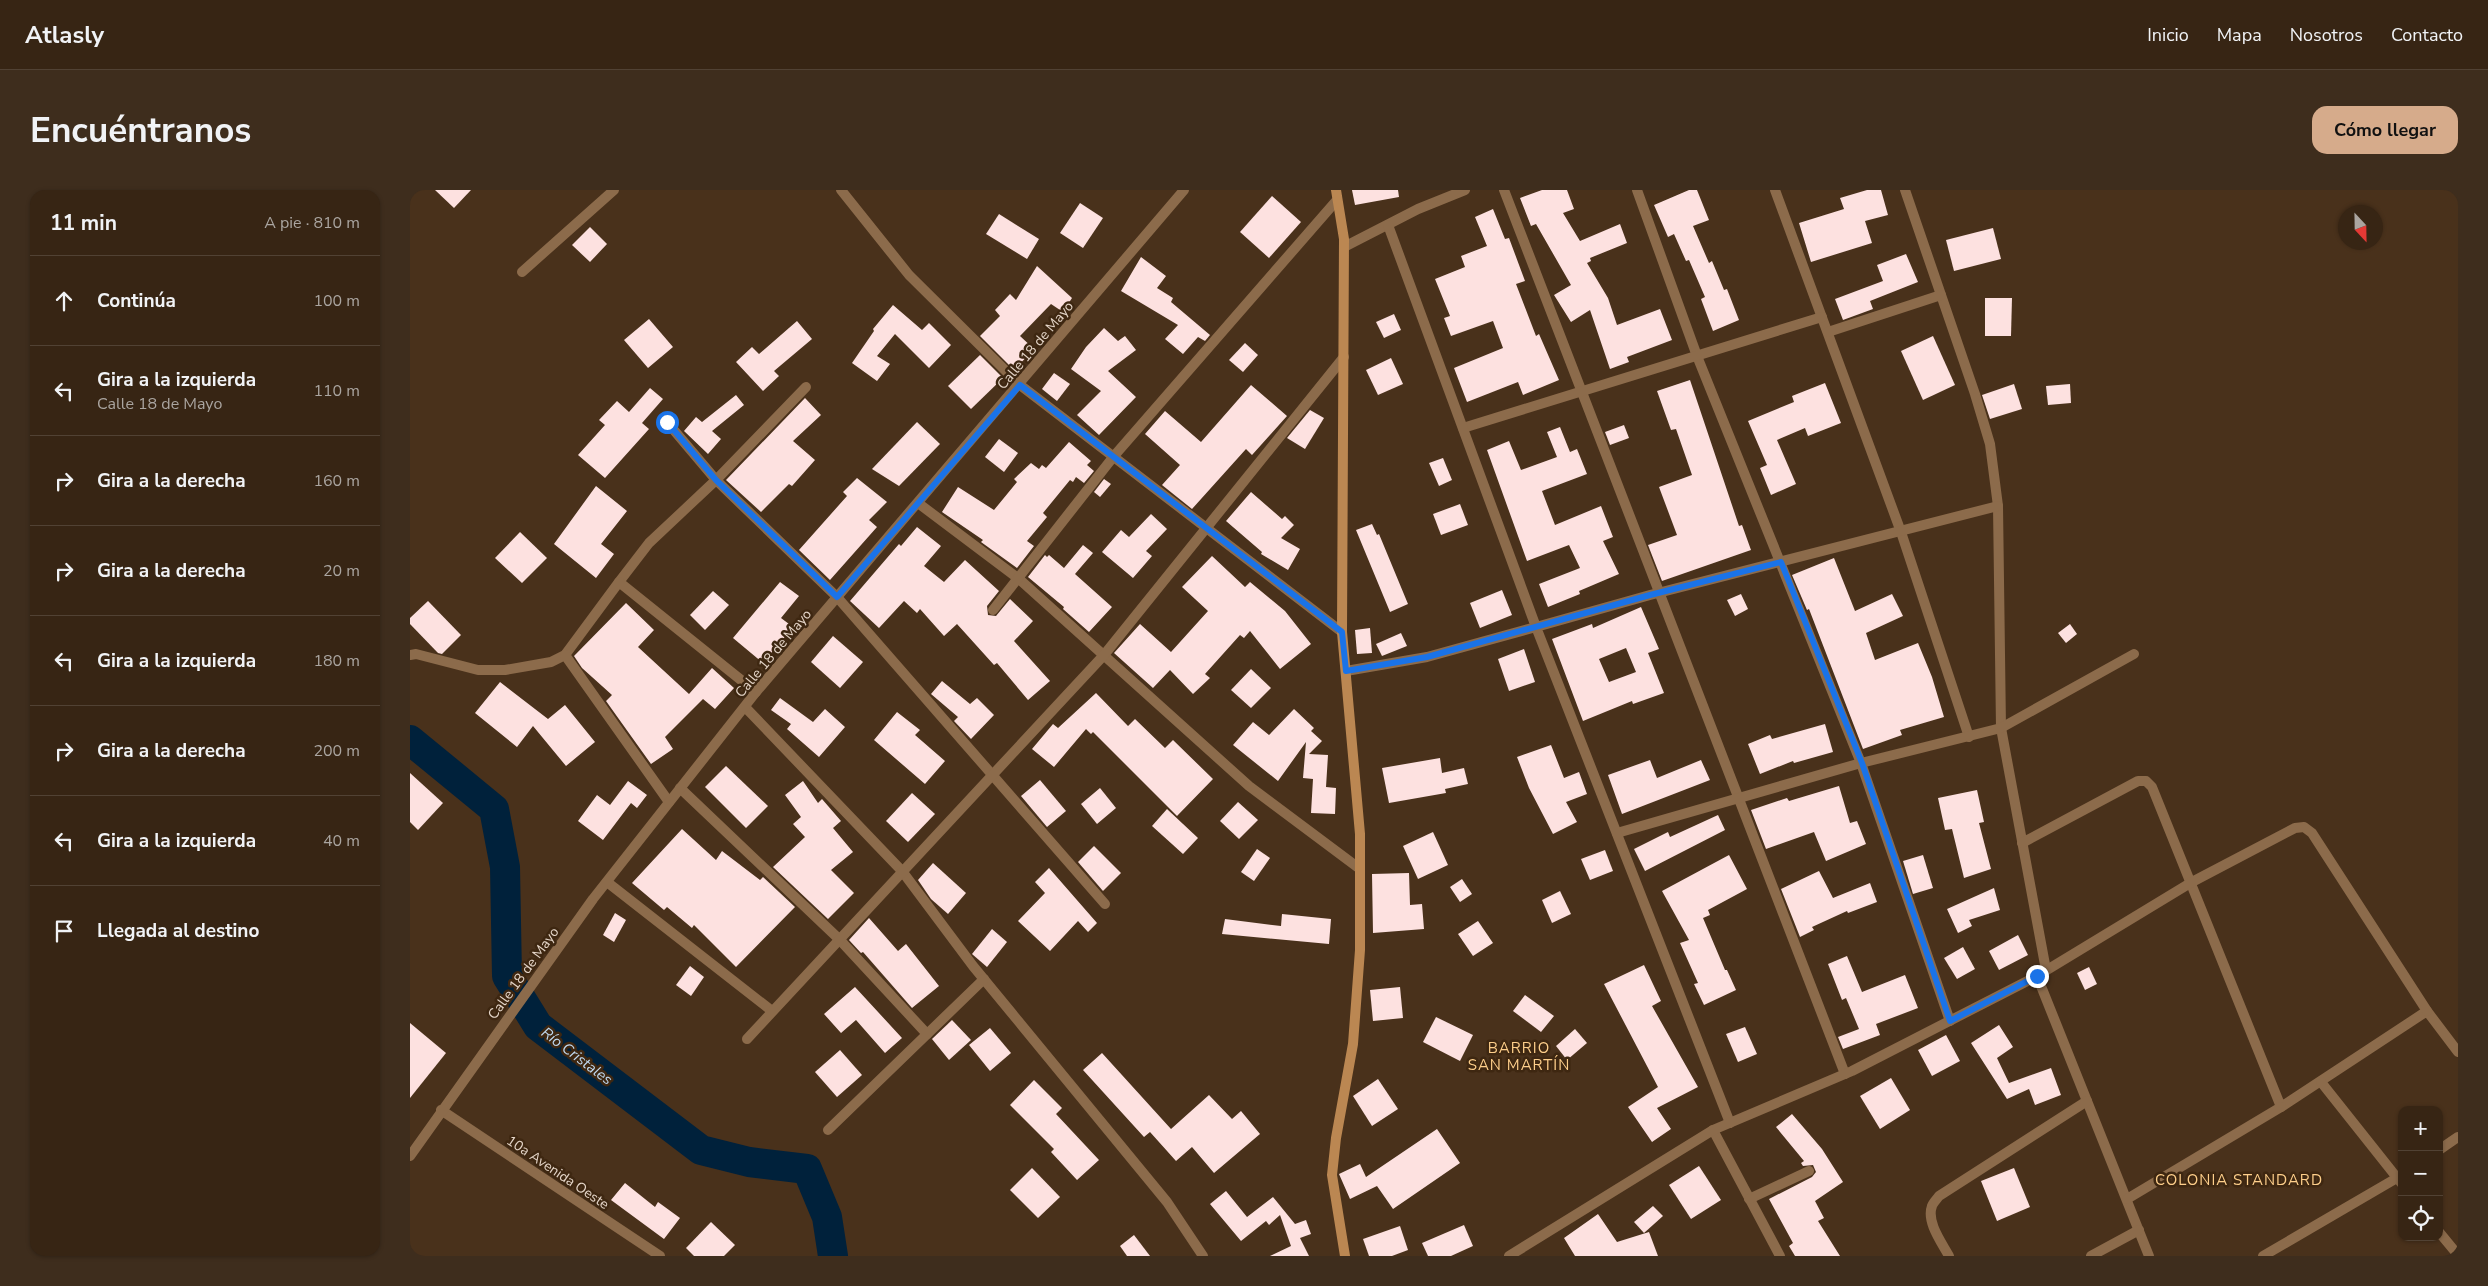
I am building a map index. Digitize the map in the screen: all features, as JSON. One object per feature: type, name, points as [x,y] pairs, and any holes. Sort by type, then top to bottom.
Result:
[{"type":"street","points":[[522,272],[614,190]]},
{"type":"street","points":[[841,190],[909,276],[1020,385],[1342,632]]},
{"type":"street","name":"Calle 18 de Mayo","points":[[410,1156],[557,948],[756,692],[1020,385],[1184,190]]},
{"type":"street","points":[[1344,247],[1418,209],[1465,190]]},
{"type":"street","points":[[1504,190],[1845,1074]]},
{"type":"street","points":[[1638,190],[1697,356],[1862,763],[1950,1021]]},
{"type":"street","points":[[1776,190],[1901,532],[1969,737]]},
{"type":"street","points":[[1905,190],[1990,444],[1998,506],[2001,728],[2046,970]]},
{"type":"street","points":[[1337,195],[1344,247],[1342,632],[1360,834],[1360,950],[1353,1044],[1336,1138],[1332,1175],[1345,1256]]},
{"type":"street","points":[[993,610],[1114,456],[1337,195]]},
{"type":"street","points":[[1388,225],[1536,627],[1730,1123]]},
{"type":"street","points":[[1828,332],[1941,295]]},
{"type":"street","points":[[1463,428],[1822,317]]},
{"type":"street","points":[[746,1039],[1104,655],[1344,357]]},
{"type":"street","points":[[410,655],[416,654],[478,670],[505,670],[551,662],[565,655],[649,544],[716,480],[806,387]]},
{"type":"street","points":[[667,422],[716,480],[837,597],[1105,904]]},
{"type":"street","points":[[918,503],[1019,579],[1249,786],[1360,870]]},
{"type":"street","points":[[1346,671],[1427,657],[1659,593],[1998,506]]},
{"type":"street","points":[[619,582],[756,692]]},
{"type":"street","points":[[1617,833],[1862,763],[2001,728],[2134,654]]},
{"type":"street","points":[[565,655],[669,802]]},
{"type":"street","points":[[745,707],[902,871],[984,979],[1167,1202],[1203,1256]]},
{"type":"street","points":[[2022,843],[2131,784],[2138,781],[2146,781],[2157,796],[2281,1107]]},
{"type":"street","points":[[680,788],[839,939],[927,1034]]},
{"type":"street","points":[[1509,1256],[1713,1130],[1845,1074],[2037,976],[2192,882],[2295,828],[2304,827],[2312,833],[2427,1011],[2458,1052]]},
{"type":"street","points":[[607,882],[772,1011]]},
{"type":"street","points":[[2037,976],[2149,1256]]},
{"type":"street","points":[[828,1130],[984,979]]},
{"type":"street","points":[[2127,1199],[2321,1082],[2427,1011]]},
{"type":"street","points":[[2321,1082],[2398,1177]]},
{"type":"street","points":[[1949,1256],[1934,1229],[1931,1216],[1931,1206],[1939,1196],[2087,1101]]},
{"type":"street","name":"10a Avenida Oeste","points":[[441,1110],[660,1256]]},
{"type":"street","points":[[1713,1130],[1780,1256]]},
{"type":"street","points":[[2443,1147],[2458,1137]]},
{"type":"street","points":[[1749,1199],[1809,1170]]},
{"type":"street","points":[[2263,1256],[2398,1180]]},
{"type":"street","points":[[2091,1256],[2140,1230]]},
{"type":"street","points":[[2443,1237],[2458,1255]]},
{"type":"building","points":[[435,190],[471,190],[454,208]]},
{"type":"building","points":[[1352,190],[1398,190],[1399,197],[1355,205]]},
{"type":"building","points":[[1542,190],[1567,190],[1574,209],[1563,213],[1580,241],[1620,224],[1627,243],[1590,258],[1591,261],[1587,263],[1608,298],[1617,325],[1660,309],[1672,340],[1627,357],[1629,362],[1610,369],[1590,310],[1571,322],[1554,295],[1571,285],[1536,224],[1531,226],[1520,198]]},
{"type":"building","points":[[1689,190],[1697,190],[1709,220],[1693,226],[1709,263],[1712,261],[1724,290],[1727,289],[1739,320],[1713,331],[1701,299],[1705,297],[1689,260],[1686,261],[1674,234],[1668,237],[1654,205]]},
{"type":"building","points":[[1867,190],[1881,190],[1888,215],[1865,221],[1872,243],[1811,262],[1799,223],[1844,209],[1840,198]]},
{"type":"building","points":[[1272,196],[1301,222],[1269,258],[1240,232]]},
{"type":"building","points":[[1080,203],[1103,218],[1083,248],[1060,233]]},
{"type":"building","points":[[1493,209],[1505,239],[1509,238],[1525,281],[1516,284],[1536,336],[1539,334],[1559,380],[1523,395],[1518,382],[1467,402],[1454,368],[1503,348],[1493,321],[1451,336],[1444,318],[1450,316],[1435,279],[1465,267],[1461,256],[1487,246],[1475,217]]},
{"type":"building","points":[[999,214],[1039,239],[1027,259],[986,234]]},
{"type":"building","points":[[590,227],[607,244],[590,262],[572,245]]},
{"type":"building","points":[[1993,228],[2001,259],[1954,271],[1946,240]]},
{"type":"building","points":[[1906,254],[1918,282],[1870,301],[1873,309],[1843,320],[1835,299],[1883,281],[1877,265]]},
{"type":"building","points":[[1141,257],[1166,276],[1157,288],[1173,298],[1171,302],[1210,335],[1205,341],[1198,337],[1183,354],[1165,339],[1178,325],[1121,291]]},
{"type":"building","points":[[1037,266],[1072,298],[1063,312],[1051,304],[1020,336],[1034,349],[1014,370],[980,336],[1000,316],[995,310],[1010,294],[1016,300]]},
{"type":"building","points":[[1985,298],[2012,298],[2011,336],[1985,336]]},
{"type":"building","points":[[893,305],[922,330],[929,323],[951,345],[929,368],[895,334],[877,356],[890,364],[877,381],[852,363],[874,331],[873,329]]},
{"type":"building","points":[[1394,314],[1401,330],[1384,338],[1376,322]]},
{"type":"building","points":[[649,319],[673,347],[648,368],[624,340]]},
{"type":"building","points":[[797,321],[812,339],[774,371],[779,376],[763,391],[736,362],[752,347],[759,354]]},
{"type":"building","points":[[1104,328],[1118,341],[1125,336],[1136,350],[1108,371],[1136,397],[1099,435],[1077,415],[1101,391],[1071,369],[1086,347]]},
{"type":"building","points":[[1933,336],[1955,385],[1923,400],[1901,351]]},
{"type":"building","points":[[1245,343],[1258,355],[1243,372],[1229,360]]},
{"type":"building","points":[[980,355],[1003,378],[971,409],[948,386]]},
{"type":"building","points":[[1391,358],[1403,384],[1378,395],[1366,370]]},
{"type":"building","points":[[1054,373],[1070,384],[1057,401],[1042,389]]},
{"type":"building","points":[[1690,380],[1739,526],[1742,525],[1751,550],[1662,581],[1648,545],[1677,535],[1659,487],[1692,475],[1676,429],[1671,430],[1657,391]]},
{"type":"building","points":[[1825,383],[1841,423],[1808,436],[1805,428],[1777,440],[1796,484],[1771,495],[1760,468],[1767,465],[1748,421],[1794,402],[1792,396]]},
{"type":"building","points":[[2014,384],[2022,409],[1990,419],[1982,395]]},
{"type":"building","points":[[2070,384],[2071,403],[2048,405],[2046,386]]},
{"type":"building","points":[[1251,385],[1287,416],[1252,455],[1246,449],[1192,509],[1162,485],[1180,465],[1145,434],[1165,411],[1201,442]]},
{"type":"building","points":[[650,388],[663,399],[642,423],[649,429],[605,478],[578,455],[605,425],[599,420],[617,401],[629,412]]},
{"type":"building","points":[[736,395],[744,405],[712,431],[721,439],[708,454],[684,431],[696,417],[702,422]]},
{"type":"building","points":[[805,398],[821,415],[793,441],[815,460],[792,486],[789,484],[761,512],[726,480]]},
{"type":"building","points":[[1310,410],[1324,418],[1305,449],[1287,438]]},
{"type":"building","points":[[917,422],[940,444],[899,486],[872,469]]},
{"type":"building","points":[[1624,425],[1629,438],[1610,445],[1605,432]]},
{"type":"building","points":[[1560,427],[1570,452],[1577,449],[1587,474],[1542,491],[1555,525],[1601,506],[1613,537],[1603,541],[1619,574],[1579,591],[1580,594],[1548,607],[1539,584],[1580,568],[1569,545],[1527,561],[1487,450],[1509,441],[1521,470],[1557,457],[1547,432]]},
{"type":"building","points":[[999,439],[1018,453],[1004,472],[985,457]]},
{"type":"building","points":[[1069,442],[1091,461],[1087,465],[1094,471],[1084,483],[1076,477],[1073,482],[1070,480],[1043,513],[1047,517],[1027,541],[1034,546],[1017,568],[981,542],[983,540],[942,512],[958,487],[994,510],[1017,482],[1014,479],[1031,463],[1039,469],[1042,465],[1046,468]]},
{"type":"building","points":[[1443,458],[1452,480],[1439,486],[1429,463]]},
{"type":"building","points":[[857,478],[887,502],[869,520],[877,527],[830,580],[799,550],[847,496],[843,492]]},
{"type":"building","points":[[1104,479],[1111,484],[1100,497],[1094,492]]},
{"type":"building","points":[[596,486],[627,511],[601,544],[614,554],[596,578],[554,544]]},
{"type":"building","points":[[1251,492],[1282,519],[1285,516],[1294,525],[1281,538],[1300,549],[1288,570],[1261,554],[1262,552],[1226,521]]},
{"type":"building","points":[[1460,504],[1468,525],[1441,535],[1433,514]]},
{"type":"building","points":[[1151,514],[1167,529],[1146,551],[1152,556],[1133,578],[1102,552],[1121,530],[1129,537]]},
{"type":"building","points":[[1372,524],[1377,535],[1379,534],[1408,604],[1390,612],[1356,530]]},
{"type":"building","points":[[917,527],[941,546],[924,566],[944,582],[965,560],[999,591],[987,606],[988,615],[996,616],[1010,599],[1033,621],[1014,641],[1050,681],[1028,700],[997,663],[994,665],[957,624],[944,636],[920,609],[917,613],[904,601],[879,628],[850,601],[899,544],[901,546]]},
{"type":"building","points":[[520,532],[547,558],[522,583],[495,558]]},
{"type":"building","points":[[1083,545],[1093,553],[1075,574],[1112,607],[1089,632],[1063,609],[1064,607],[1028,577],[1045,555],[1047,557],[1049,555],[1064,568]]},
{"type":"building","points":[[1212,556],[1245,587],[1250,582],[1285,611],[1311,644],[1280,669],[1250,631],[1244,638],[1240,635],[1205,674],[1210,678],[1193,694],[1170,670],[1153,688],[1114,653],[1140,624],[1171,652],[1208,611],[1182,587]]},
{"type":"building","points":[[1834,558],[1855,611],[1892,594],[1903,616],[1866,633],[1875,660],[1918,643],[1932,677],[1944,717],[1900,730],[1902,735],[1863,749],[1809,609],[1807,610],[1792,575]]},
{"type":"building","points":[[780,582],[799,596],[781,618],[793,627],[763,663],[733,638]]},
{"type":"building","points":[[1502,590],[1512,615],[1480,628],[1470,603]]},
{"type":"building","points":[[713,591],[729,605],[705,630],[690,615]]},
{"type":"building","points":[[1741,594],[1748,609],[1735,616],[1727,600]]},
{"type":"building","points":[[428,601],[461,635],[442,654],[438,653],[410,624],[410,618]]},
{"type":"building","points":[[626,603],[654,630],[638,647],[689,694],[712,668],[734,688],[715,709],[703,699],[665,737],[673,749],[651,764],[606,701],[612,695],[582,668],[574,656]]},
{"type":"building","points":[[1641,607],[1659,649],[1648,653],[1664,693],[1633,704],[1632,701],[1583,721],[1552,639],[1592,624],[1593,628]],"holes":[[[1626,648],[1636,672],[1609,682],[1599,659]]]},
{"type":"building","points":[[2070,624],[2077,634],[2066,643],[2058,633]]},
{"type":"building","points":[[1370,628],[1372,653],[1357,654],[1355,630]]},
{"type":"building","points":[[1401,633],[1407,646],[1382,656],[1376,644]]},
{"type":"building","points":[[833,636],[863,662],[840,688],[811,662]]},
{"type":"building","points":[[1524,649],[1535,682],[1509,691],[1498,659]]},
{"type":"building","points":[[1251,669],[1271,688],[1251,708],[1231,690]]},
{"type":"building","points":[[942,681],[970,704],[977,698],[994,715],[971,739],[954,721],[958,717],[931,694]]},
{"type":"building","points":[[500,682],[548,719],[565,705],[595,742],[566,766],[533,726],[517,747],[475,713]]},
{"type":"building","points":[[1096,693],[1128,726],[1135,719],[1165,748],[1173,740],[1213,779],[1177,816],[1093,732],[1091,734],[1086,729],[1054,767],[1032,749],[1053,724],[1058,728]]},
{"type":"building","points":[[780,698],[813,722],[825,709],[845,727],[819,757],[787,729],[791,724],[771,710]]},
{"type":"building","points":[[1294,709],[1314,728],[1311,731],[1322,741],[1309,754],[1328,755],[1326,787],[1336,788],[1335,814],[1311,813],[1313,779],[1303,778],[1306,742],[1278,781],[1233,745],[1253,722],[1269,735]]},
{"type":"building","points":[[897,712],[920,730],[915,735],[945,761],[925,784],[874,740]]},
{"type":"building","points":[[1825,724],[1833,752],[1794,763],[1793,761],[1760,774],[1748,744],[1770,735],[1772,739]]},
{"type":"building","points":[[1551,745],[1564,778],[1579,772],[1587,794],[1566,802],[1577,822],[1553,834],[1529,788],[1517,757]]},
{"type":"building","points":[[1440,758],[1442,773],[1464,768],[1468,784],[1445,789],[1446,793],[1389,803],[1382,768]]},
{"type":"building","points":[[1650,760],[1657,778],[1701,760],[1710,780],[1622,814],[1608,775]]},
{"type":"building","points":[[726,766],[768,806],[746,828],[705,787]]},
{"type":"building","points":[[410,773],[443,803],[418,830],[410,822]]},
{"type":"building","points":[[1040,780],[1066,811],[1047,827],[1021,796]]},
{"type":"building","points":[[628,781],[647,795],[637,808],[631,803],[603,840],[578,821],[597,795],[610,805]]},
{"type":"building","points":[[803,781],[818,803],[822,799],[841,821],[833,828],[853,852],[831,870],[854,893],[828,919],[773,867],[805,837],[793,824],[801,817],[785,795]]},
{"type":"building","points":[[1839,786],[1850,823],[1857,821],[1866,844],[1826,861],[1814,832],[1766,849],[1751,810],[1787,798],[1789,801]]},
{"type":"building","points":[[1100,788],[1116,808],[1097,824],[1081,804]]},
{"type":"building","points":[[1977,790],[1984,822],[1979,823],[1991,869],[1964,878],[1952,829],[1945,830],[1938,798]]},
{"type":"building","points":[[912,793],[935,814],[908,842],[886,821]]},
{"type":"building","points":[[1238,802],[1258,820],[1239,839],[1220,821]]},
{"type":"building","points":[[1167,809],[1198,838],[1183,854],[1152,826]]},
{"type":"building","points":[[1718,815],[1725,830],[1645,871],[1634,849],[1668,832],[1670,837]]},
{"type":"building","points":[[682,829],[716,860],[722,851],[760,880],[763,877],[795,907],[736,967],[694,925],[692,928],[667,907],[664,910],[632,883]]},
{"type":"building","points":[[1433,832],[1448,865],[1418,879],[1403,846]]},
{"type":"building","points":[[1094,846],[1121,873],[1103,891],[1078,862]]},
{"type":"building","points":[[1257,849],[1270,858],[1254,881],[1241,872]]},
{"type":"building","points":[[1605,850],[1613,871],[1590,880],[1581,859]]},
{"type":"building","points":[[1729,855],[1747,889],[1708,910],[1710,915],[1703,918],[1725,970],[1727,970],[1736,990],[1704,1005],[1694,984],[1698,983],[1680,943],[1689,940],[1662,891]]},
{"type":"building","points":[[1923,855],[1933,888],[1913,894],[1903,861]]},
{"type":"building","points":[[933,863],[966,893],[948,914],[931,899],[918,880]]},
{"type":"building","points":[[1049,868],[1097,923],[1088,932],[1078,921],[1050,951],[1018,921],[1045,893],[1035,882]]},
{"type":"building","points":[[1819,871],[1833,898],[1870,883],[1877,902],[1848,913],[1847,911],[1812,927],[1814,930],[1800,937],[1781,889]]},
{"type":"building","points":[[1409,873],[1410,905],[1422,904],[1424,929],[1373,933],[1372,874]]},
{"type":"building","points":[[1462,879],[1472,894],[1460,902],[1450,887]]},
{"type":"building","points":[[1994,888],[2000,910],[1969,920],[1972,926],[1958,933],[1947,909]]},
{"type":"building","points":[[1560,891],[1571,914],[1552,923],[1542,900]]},
{"type":"building","points":[[615,913],[626,920],[614,942],[603,935]]},
{"type":"building","points":[[1282,914],[1331,919],[1329,944],[1222,934],[1225,919],[1281,926]]},
{"type":"building","points":[[869,918],[898,951],[906,944],[939,986],[912,1008],[863,952],[861,953],[849,940]]},
{"type":"building","points":[[1478,921],[1493,943],[1473,956],[1458,934]]},
{"type":"building","points":[[992,929],[1007,942],[987,967],[972,954]]},
{"type":"building","points":[[2018,935],[2028,955],[1999,970],[1989,951]]},
{"type":"building","points":[[1963,947],[1975,969],[1957,979],[1944,958]]},
{"type":"building","points":[[1847,956],[1862,992],[1905,975],[1918,1008],[1876,1024],[1880,1035],[1843,1049],[1838,1037],[1859,1029],[1846,998],[1842,1000],[1828,964]]},
{"type":"building","points":[[1644,965],[1661,1001],[1652,1006],[1698,1087],[1657,1108],[1671,1129],[1652,1142],[1628,1107],[1658,1087],[1604,984]]},
{"type":"building","points":[[690,966],[704,977],[691,996],[676,985]]},
{"type":"building","points":[[2089,967],[2097,984],[2085,990],[2077,973]]},
{"type":"building","points":[[855,987],[902,1038],[885,1053],[856,1020],[841,1033],[824,1014]]},
{"type":"building","points":[[1400,987],[1403,1018],[1373,1021],[1370,990]]},
{"type":"building","points":[[1525,995],[1554,1016],[1541,1032],[1513,1011]]},
{"type":"building","points":[[1436,1017],[1473,1035],[1460,1061],[1423,1042]]},
{"type":"building","points":[[952,1020],[971,1040],[949,1060],[932,1039]]},
{"type":"building","points":[[410,1023],[446,1053],[410,1098]]},
{"type":"building","points":[[1999,1025],[2013,1047],[1997,1058],[2009,1083],[2051,1068],[2061,1095],[2035,1105],[2029,1089],[2007,1099],[1971,1043]]},
{"type":"building","points":[[1745,1027],[1757,1054],[1738,1062],[1726,1034]]},
{"type":"building","points":[[990,1028],[1011,1053],[990,1071],[969,1045]]},
{"type":"building","points":[[1575,1029],[1587,1043],[1567,1060],[1556,1046]]},
{"type":"building","points":[[1946,1035],[1960,1061],[1932,1076],[1918,1050]]},
{"type":"building","points":[[840,1050],[862,1075],[837,1097],[815,1072]]},
{"type":"building","points":[[1102,1053],[1171,1129],[1209,1095],[1232,1119],[1241,1111],[1260,1134],[1214,1173],[1192,1147],[1176,1161],[1150,1132],[1144,1137],[1083,1070]]},
{"type":"building","points":[[1891,1078],[1910,1110],[1880,1129],[1860,1096]]},
{"type":"building","points":[[1378,1079],[1398,1109],[1372,1126],[1353,1096]]},
{"type":"building","points":[[1034,1080],[1062,1108],[1056,1114],[1099,1160],[1077,1180],[1051,1152],[1054,1149],[1010,1105]]},
{"type":"building","points":[[1792,1114],[1822,1149],[1843,1182],[1815,1201],[1824,1218],[1818,1221],[1840,1256],[1795,1256],[1789,1246],[1793,1243],[1769,1199],[1812,1177],[1816,1172],[1813,1165],[1803,1166],[1801,1163],[1804,1161],[1776,1127]]},
{"type":"building","points":[[1437,1129],[1460,1163],[1393,1209],[1377,1186],[1350,1199],[1339,1174],[1360,1164],[1366,1177]]},
{"type":"building","points":[[1699,1166],[1721,1200],[1691,1219],[1669,1185]]},
{"type":"building","points":[[1032,1168],[1060,1197],[1038,1218],[1010,1190]]},
{"type":"building","points":[[2014,1168],[2030,1207],[1997,1221],[1981,1181]]},
{"type":"building","points":[[625,1183],[655,1207],[658,1202],[680,1218],[664,1239],[611,1200]]},
{"type":"building","points":[[1226,1191],[1247,1217],[1273,1197],[1295,1224],[1306,1220],[1311,1234],[1300,1238],[1309,1256],[1270,1256],[1291,1246],[1280,1215],[1269,1225],[1266,1221],[1241,1241],[1210,1204]]},
{"type":"building","points":[[1653,1206],[1663,1216],[1644,1233],[1634,1222]]},
{"type":"building","points":[[1598,1214],[1617,1242],[1649,1232],[1658,1256],[1575,1256],[1564,1238]]},
{"type":"building","points":[[711,1222],[735,1245],[724,1256],[694,1256],[686,1248]]},
{"type":"building","points":[[1464,1225],[1473,1246],[1451,1256],[1428,1256],[1422,1243]]},
{"type":"building","points":[[1400,1226],[1408,1250],[1392,1256],[1369,1256],[1363,1239]]},
{"type":"building","points":[[1134,1235],[1150,1256],[1127,1256],[1120,1246]]},
{"type":"waterway","name":"Río Cristales","points":[[410,740],[494,809],[505,867],[507,976],[538,1026],[701,1150],[749,1162],[807,1169],[827,1217],[833,1256]]},
{"type":"district","name":"BARRIO SAN MARTÍN","points":[[1519,1056]]},
{"type":"district","name":"COLONIA STANDARD","points":[[2239,1180]]},
{"type":"route","points":[[667,422],[716,480],[837,597],[1020,385],[1342,632],[1346,671],[1427,657],[1650,595],[1781,562],[1862,763],[1950,1021],[2037,976]]}]
